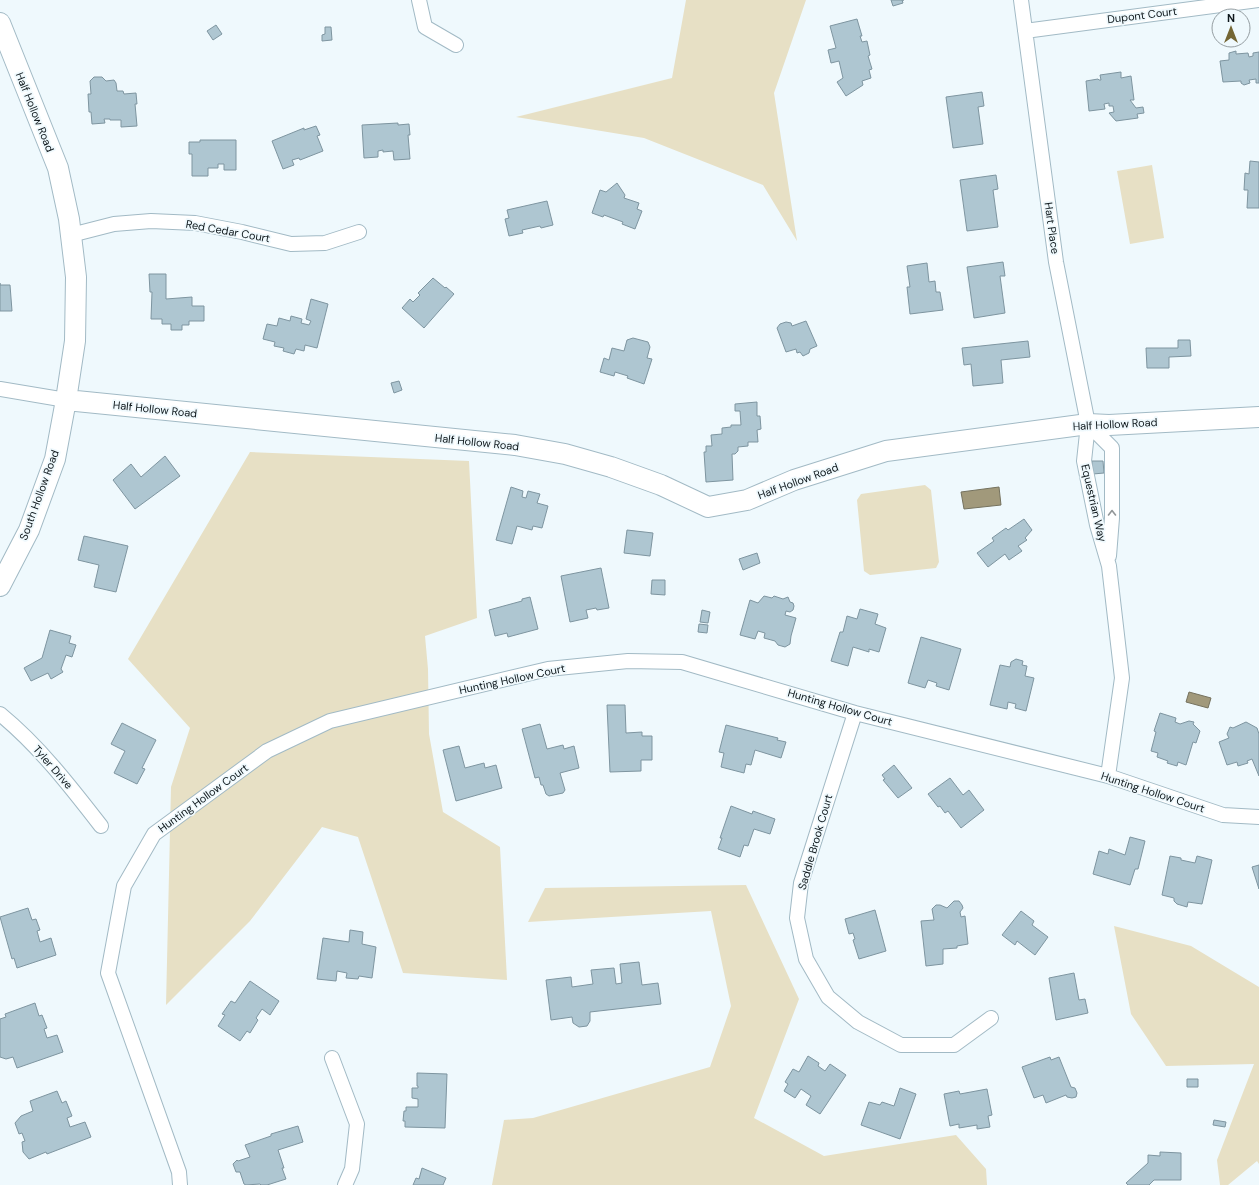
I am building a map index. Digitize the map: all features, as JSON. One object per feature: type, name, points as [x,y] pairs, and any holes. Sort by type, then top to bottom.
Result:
[{"type":"street","points":[[418,0],[425,27],[456,45]]},
{"type":"street","name":"Hart Place","points":[[1020,0],[1056,262],[1088,424]]},
{"type":"street","name":"Dupont Court","points":[[1025,30],[1259,0]]},
{"type":"street","name":"Half Hollow Road","points":[[0,22],[58,168],[69,219],[76,277],[75,341],[66,400],[514,445],[565,454],[611,467],[662,485],[708,507],[747,500],[794,480],[886,450],[1088,424],[1109,425],[1259,417]]},
{"type":"street","name":"Red Cedar Court","points":[[71,235],[114,224],[151,221],[195,223],[292,244],[325,242],[359,232]]},
{"type":"street","points":[[0,389],[66,400]]},
{"type":"street","name":"South Hollow Road","points":[[0,586],[29,530],[55,459],[66,400]]},
{"type":"street","name":"Equestrian Way","points":[[1088,424],[1112,448],[1112,518],[1109,566]]},
{"type":"street","name":"Equestrian Way","points":[[1088,424],[1084,461],[1097,525],[1109,566],[1122,678],[1108,776]]},
{"type":"street","name":"Hunting Hollow Court","points":[[180,1185],[179,1172],[108,973],[124,886],[154,834],[266,751],[330,721],[548,670],[628,661],[682,662],[855,713],[1108,776],[1223,815],[1259,817]]},
{"type":"street","name":"Saddle Brook Court","points":[[855,713],[802,883],[797,918],[806,959],[828,996],[858,1022],[901,1045],[954,1045],[991,1018]]},
{"type":"street","name":"Tyler Drive","points":[[0,714],[16,727],[46,757],[101,826]]},
{"type":"street","points":[[332,1058],[357,1124],[352,1169],[345,1185]]},
{"type":"shaded area","points":[[686,0],[806,0],[774,93],[797,241],[763,185],[644,138],[516,117],[672,78]]},
{"type":"shaded area","points":[[1152,165],[1164,238],[1130,244],[1117,171]]},
{"type":"shaded area","points":[[250,452],[469,461],[477,618],[425,636],[428,669],[429,734],[443,812],[500,847],[507,980],[403,973],[358,837],[322,827],[250,921],[166,1005],[171,787],[190,728],[128,659]]},
{"type":"shaded area","points":[[925,485],[931,490],[939,562],[936,568],[870,575],[864,571],[857,500],[861,494]]},
{"type":"shaded area","points":[[999,487],[1001,505],[964,509],[961,492]]},
{"type":"shaded area","points":[[1189,692],[1211,698],[1208,708],[1186,702]]},
{"type":"shaded area","points":[[746,885],[799,999],[754,1118],[824,1156],[956,1135],[986,1169],[987,1185],[492,1185],[504,1120],[533,1118],[710,1067],[731,1006],[711,911],[528,922],[545,888]]},
{"type":"shaded area","points":[[1114,926],[1191,946],[1259,987],[1259,1164],[1257,1161],[1228,1185],[1220,1185],[1217,1160],[1254,1064],[1166,1066],[1131,1014]]},
{"type":"building","points":[[891,0],[902,0],[903,3],[893,6]]},
{"type":"building","points":[[857,19],[862,36],[860,36],[862,42],[867,41],[870,55],[868,56],[872,69],[869,70],[871,78],[862,81],[863,85],[846,96],[837,82],[843,78],[839,61],[831,63],[828,50],[836,48],[830,26]]},
{"type":"building","points":[[216,25],[222,34],[213,40],[207,31]]},
{"type":"building","points":[[325,27],[331,27],[332,40],[322,41],[322,35],[325,34]]},
{"type":"building","points":[[1236,51],[1236,54],[1248,53],[1249,57],[1253,56],[1253,53],[1259,52],[1259,83],[1256,83],[1256,79],[1249,80],[1250,83],[1244,85],[1241,81],[1223,82],[1220,61],[1229,60],[1229,53]]},
{"type":"building","points":[[1121,72],[1121,78],[1131,76],[1134,100],[1130,100],[1136,108],[1143,107],[1144,113],[1137,114],[1138,118],[1116,121],[1109,113],[1114,112],[1113,106],[1109,106],[1109,103],[1104,104],[1105,109],[1089,111],[1086,81],[1101,80],[1100,75]]},
{"type":"building","points":[[94,77],[102,77],[106,81],[114,80],[117,91],[123,91],[124,94],[136,93],[137,104],[135,104],[137,126],[121,127],[121,120],[110,119],[104,119],[105,123],[92,124],[91,112],[89,112],[88,94],[91,94],[90,81]]},
{"type":"building","points":[[982,92],[984,106],[978,107],[983,144],[953,148],[946,97]]},
{"type":"building","points":[[398,123],[398,125],[409,124],[410,135],[408,135],[410,159],[394,160],[393,151],[383,152],[383,150],[378,151],[378,157],[364,158],[362,125]]},
{"type":"building","points":[[316,126],[320,135],[317,136],[323,151],[300,160],[299,158],[292,160],[294,165],[283,169],[272,141],[304,128],[304,130]]},
{"type":"building","points":[[200,140],[236,140],[236,170],[224,170],[224,164],[218,164],[218,168],[208,168],[208,176],[192,176],[192,154],[189,154],[189,142],[200,142]]},
{"type":"building","points":[[1250,161],[1259,162],[1259,208],[1247,208],[1248,190],[1244,190],[1245,173],[1249,174]]},
{"type":"building","points":[[996,175],[998,189],[993,190],[998,227],[967,231],[960,180]]},
{"type":"building","points":[[617,183],[625,195],[624,198],[639,203],[637,209],[642,211],[635,229],[622,224],[623,222],[604,215],[603,217],[592,213],[600,190],[606,192]]},
{"type":"building","points":[[547,201],[553,225],[522,230],[523,233],[509,236],[505,219],[509,218],[507,210]]},
{"type":"building","points":[[1003,262],[1005,276],[1000,276],[1005,313],[974,318],[967,267]]},
{"type":"building","points":[[927,263],[929,282],[935,281],[936,292],[940,292],[943,310],[910,314],[907,287],[910,287],[907,266]]},
{"type":"building","points":[[149,274],[166,274],[166,299],[192,297],[192,306],[204,306],[204,321],[189,321],[189,325],[182,325],[182,330],[171,330],[171,324],[162,324],[162,319],[151,319],[152,292],[150,292]]},
{"type":"building","points":[[433,278],[454,294],[424,328],[402,308],[410,299],[413,302],[420,295],[418,293]]},
{"type":"building","points":[[0,285],[10,285],[12,311],[0,311]]},
{"type":"building","points":[[311,299],[328,304],[317,348],[305,345],[304,351],[296,349],[294,354],[283,351],[284,348],[274,346],[275,342],[263,339],[267,324],[277,326],[279,318],[290,321],[291,316],[302,319],[301,323],[309,325],[311,321],[306,319]]},
{"type":"building","points":[[806,321],[817,346],[810,349],[809,353],[803,356],[800,352],[797,353],[796,349],[786,352],[777,328],[780,324],[786,322],[791,323],[792,326]]},
{"type":"building","points":[[633,338],[648,342],[650,347],[647,358],[652,359],[644,384],[627,378],[628,376],[615,372],[614,376],[600,372],[604,358],[609,360],[612,348],[624,351],[627,340]]},
{"type":"building","points":[[1178,340],[1190,340],[1191,356],[1169,357],[1169,368],[1147,368],[1146,348],[1178,348]]},
{"type":"building","points":[[1028,341],[1030,357],[1001,360],[1003,383],[973,386],[971,364],[964,365],[962,348]]},
{"type":"building","points":[[399,381],[402,390],[394,393],[391,383]]},
{"type":"building","points":[[757,402],[757,416],[760,416],[761,429],[757,430],[758,442],[748,442],[748,446],[738,447],[738,451],[735,454],[732,454],[733,480],[706,482],[704,452],[706,452],[706,446],[712,446],[711,435],[722,434],[722,428],[731,427],[731,425],[741,425],[740,411],[735,411],[735,404]]},
{"type":"building","points":[[165,456],[180,476],[135,509],[113,480],[131,464],[141,477]]},
{"type":"building","points":[[1092,461],[1103,461],[1104,473],[1093,474]]},
{"type":"building","points":[[511,487],[523,491],[522,497],[526,498],[528,491],[540,494],[537,503],[548,506],[542,528],[533,526],[532,530],[517,526],[512,544],[496,540]]},
{"type":"building","points":[[1024,519],[1032,530],[1025,538],[1027,540],[1018,546],[1022,551],[1009,560],[1005,554],[988,567],[977,553],[994,541],[992,538],[1006,528],[1008,530]]},
{"type":"building","points":[[627,530],[653,533],[650,556],[624,553]]},
{"type":"building","points":[[84,536],[128,546],[116,592],[94,587],[99,565],[78,560]]},
{"type":"building","points":[[757,553],[760,563],[743,570],[739,559]]},
{"type":"building","points":[[601,568],[609,608],[586,610],[588,618],[570,622],[561,576]]},
{"type":"building","points":[[652,580],[665,580],[665,595],[651,594]]},
{"type":"building","points":[[764,596],[772,598],[774,596],[783,599],[788,597],[790,602],[793,603],[793,610],[790,612],[786,611],[785,615],[796,618],[790,644],[785,647],[778,645],[775,641],[764,638],[765,633],[758,631],[755,639],[740,635],[750,600],[758,603]]},
{"type":"building","points":[[530,597],[538,629],[508,637],[507,633],[495,636],[489,610],[522,601],[522,599]]},
{"type":"building","points":[[860,609],[878,614],[875,624],[886,628],[879,652],[869,649],[869,652],[853,647],[848,666],[831,661],[840,632],[843,632],[847,616],[857,619]]},
{"type":"building","points":[[702,610],[710,612],[708,623],[700,622]]},
{"type":"building","points":[[699,624],[708,625],[707,633],[698,632]]},
{"type":"building","points":[[50,630],[71,636],[69,643],[76,645],[72,657],[66,655],[61,669],[63,672],[51,679],[48,673],[31,681],[24,668],[42,658]]},
{"type":"building","points":[[921,637],[961,649],[949,690],[936,686],[937,683],[928,680],[925,688],[908,683]]},
{"type":"building","points":[[1016,659],[1023,661],[1022,665],[1027,666],[1025,676],[1034,678],[1026,711],[1015,708],[1016,704],[1008,702],[1007,709],[990,705],[1000,665],[1010,667],[1011,662]]},
{"type":"building","points":[[607,705],[625,705],[626,733],[642,732],[642,736],[652,736],[652,760],[641,760],[641,771],[610,772]]},
{"type":"building","points":[[1160,713],[1176,718],[1175,722],[1180,724],[1189,721],[1194,722],[1193,724],[1200,731],[1196,743],[1193,742],[1186,765],[1178,762],[1177,766],[1167,763],[1168,761],[1157,757],[1158,753],[1151,751],[1156,732],[1154,731]]},
{"type":"building","points":[[1246,722],[1257,728],[1259,734],[1259,776],[1252,759],[1247,761],[1248,763],[1238,766],[1237,762],[1227,765],[1219,742],[1229,738],[1227,734],[1230,727],[1233,728]]},
{"type":"building","points":[[122,723],[156,740],[142,768],[145,769],[137,784],[114,773],[125,751],[111,744]]},
{"type":"building","points":[[540,724],[547,749],[563,745],[564,749],[574,746],[579,768],[560,773],[565,790],[563,793],[549,796],[546,794],[543,785],[541,785],[539,777],[535,778],[522,729]]},
{"type":"building","points":[[726,725],[778,738],[777,740],[786,742],[781,758],[755,750],[751,765],[746,764],[744,773],[721,767],[724,753],[719,752]]},
{"type":"building","points":[[459,746],[465,768],[484,763],[485,768],[496,765],[502,788],[456,801],[443,750]]},
{"type":"building","points":[[894,765],[912,788],[898,798],[883,780],[885,779],[882,775]]},
{"type":"building","points":[[950,778],[963,795],[969,790],[984,810],[961,828],[948,811],[945,813],[940,806],[938,807],[928,794]]},
{"type":"building","points":[[731,806],[752,814],[753,811],[775,819],[770,834],[754,829],[748,846],[744,845],[740,857],[718,849],[722,838],[720,838]]},
{"type":"building","points":[[1130,837],[1145,841],[1138,869],[1135,869],[1130,885],[1093,874],[1099,851],[1108,854],[1109,849],[1125,855]]},
{"type":"building","points":[[1170,856],[1195,863],[1197,856],[1212,860],[1202,904],[1188,902],[1187,907],[1177,904],[1174,901],[1174,898],[1162,895]]},
{"type":"building","points":[[1259,865],[1259,889],[1252,867]]},
{"type":"building","points":[[954,901],[959,901],[963,908],[960,912],[961,917],[965,916],[968,944],[957,946],[957,948],[943,949],[943,964],[926,966],[921,921],[934,920],[932,909],[936,905],[947,908]]},
{"type":"building","points":[[28,908],[32,920],[36,919],[40,930],[37,931],[40,942],[51,938],[56,955],[17,968],[14,958],[12,959],[0,917]]},
{"type":"building","points":[[875,910],[886,951],[859,959],[853,940],[855,939],[853,933],[849,934],[845,919]]},
{"type":"building","points":[[1021,911],[1034,921],[1032,925],[1048,937],[1035,955],[1017,941],[1015,945],[1002,935]]},
{"type":"building","points":[[350,930],[363,932],[362,944],[376,947],[372,978],[359,976],[358,979],[346,978],[347,973],[337,971],[336,981],[317,979],[323,938],[349,942]]},
{"type":"building","points":[[639,962],[642,985],[658,983],[661,1004],[590,1012],[590,1021],[587,1026],[579,1027],[573,1023],[572,1017],[551,1020],[546,980],[571,977],[572,987],[593,984],[591,970],[614,968],[616,984],[622,983],[620,964]]},
{"type":"building","points":[[1074,973],[1079,1000],[1085,999],[1088,1013],[1056,1020],[1049,978]]},
{"type":"building","points":[[250,981],[279,1001],[270,1015],[262,1009],[256,1018],[258,1020],[250,1033],[247,1031],[240,1041],[218,1026],[225,1015],[222,1014],[231,1001],[235,1003]]},
{"type":"building","points":[[35,1003],[39,1016],[42,1015],[47,1028],[44,1029],[47,1038],[57,1035],[63,1052],[17,1068],[13,1057],[6,1059],[0,1057],[0,1019],[6,1017],[5,1014]]},
{"type":"building","points":[[808,1056],[819,1063],[818,1066],[825,1071],[830,1064],[846,1075],[820,1114],[806,1105],[811,1096],[801,1089],[795,1098],[784,1091],[788,1084],[785,1082],[793,1069],[799,1072]]},
{"type":"building","points":[[1050,1057],[1051,1060],[1059,1057],[1071,1087],[1075,1088],[1077,1093],[1076,1097],[1067,1097],[1066,1095],[1046,1103],[1043,1095],[1034,1098],[1022,1067]]},
{"type":"building","points":[[417,1073],[447,1074],[445,1128],[405,1127],[405,1121],[403,1121],[406,1107],[418,1107],[418,1099],[412,1098],[412,1088],[418,1088]]},
{"type":"building","points":[[1187,1079],[1198,1079],[1198,1087],[1187,1087]]},
{"type":"building","points":[[900,1088],[916,1094],[900,1139],[861,1125],[869,1102],[880,1105],[882,1102],[894,1106]]},
{"type":"building","points":[[987,1089],[992,1115],[988,1116],[990,1127],[977,1129],[977,1125],[959,1128],[959,1124],[950,1126],[944,1094],[959,1091],[960,1094]]},
{"type":"building","points":[[57,1091],[62,1103],[66,1101],[72,1116],[67,1118],[70,1127],[85,1122],[91,1137],[47,1154],[46,1152],[29,1159],[23,1152],[22,1142],[25,1141],[22,1133],[19,1134],[15,1123],[21,1116],[33,1111],[30,1101]]},
{"type":"building","points":[[1214,1120],[1226,1122],[1225,1127],[1213,1125]]},
{"type":"building","points":[[298,1126],[303,1142],[278,1150],[286,1179],[267,1185],[244,1184],[240,1172],[236,1172],[233,1164],[237,1160],[250,1157],[245,1145],[271,1136],[271,1134]]},
{"type":"building","points":[[1160,1152],[1181,1153],[1181,1180],[1154,1180],[1149,1185],[1128,1185],[1126,1183],[1148,1163],[1148,1155],[1160,1156]]},
{"type":"building","points":[[422,1168],[446,1178],[443,1185],[413,1185],[416,1178],[419,1179]]}]
